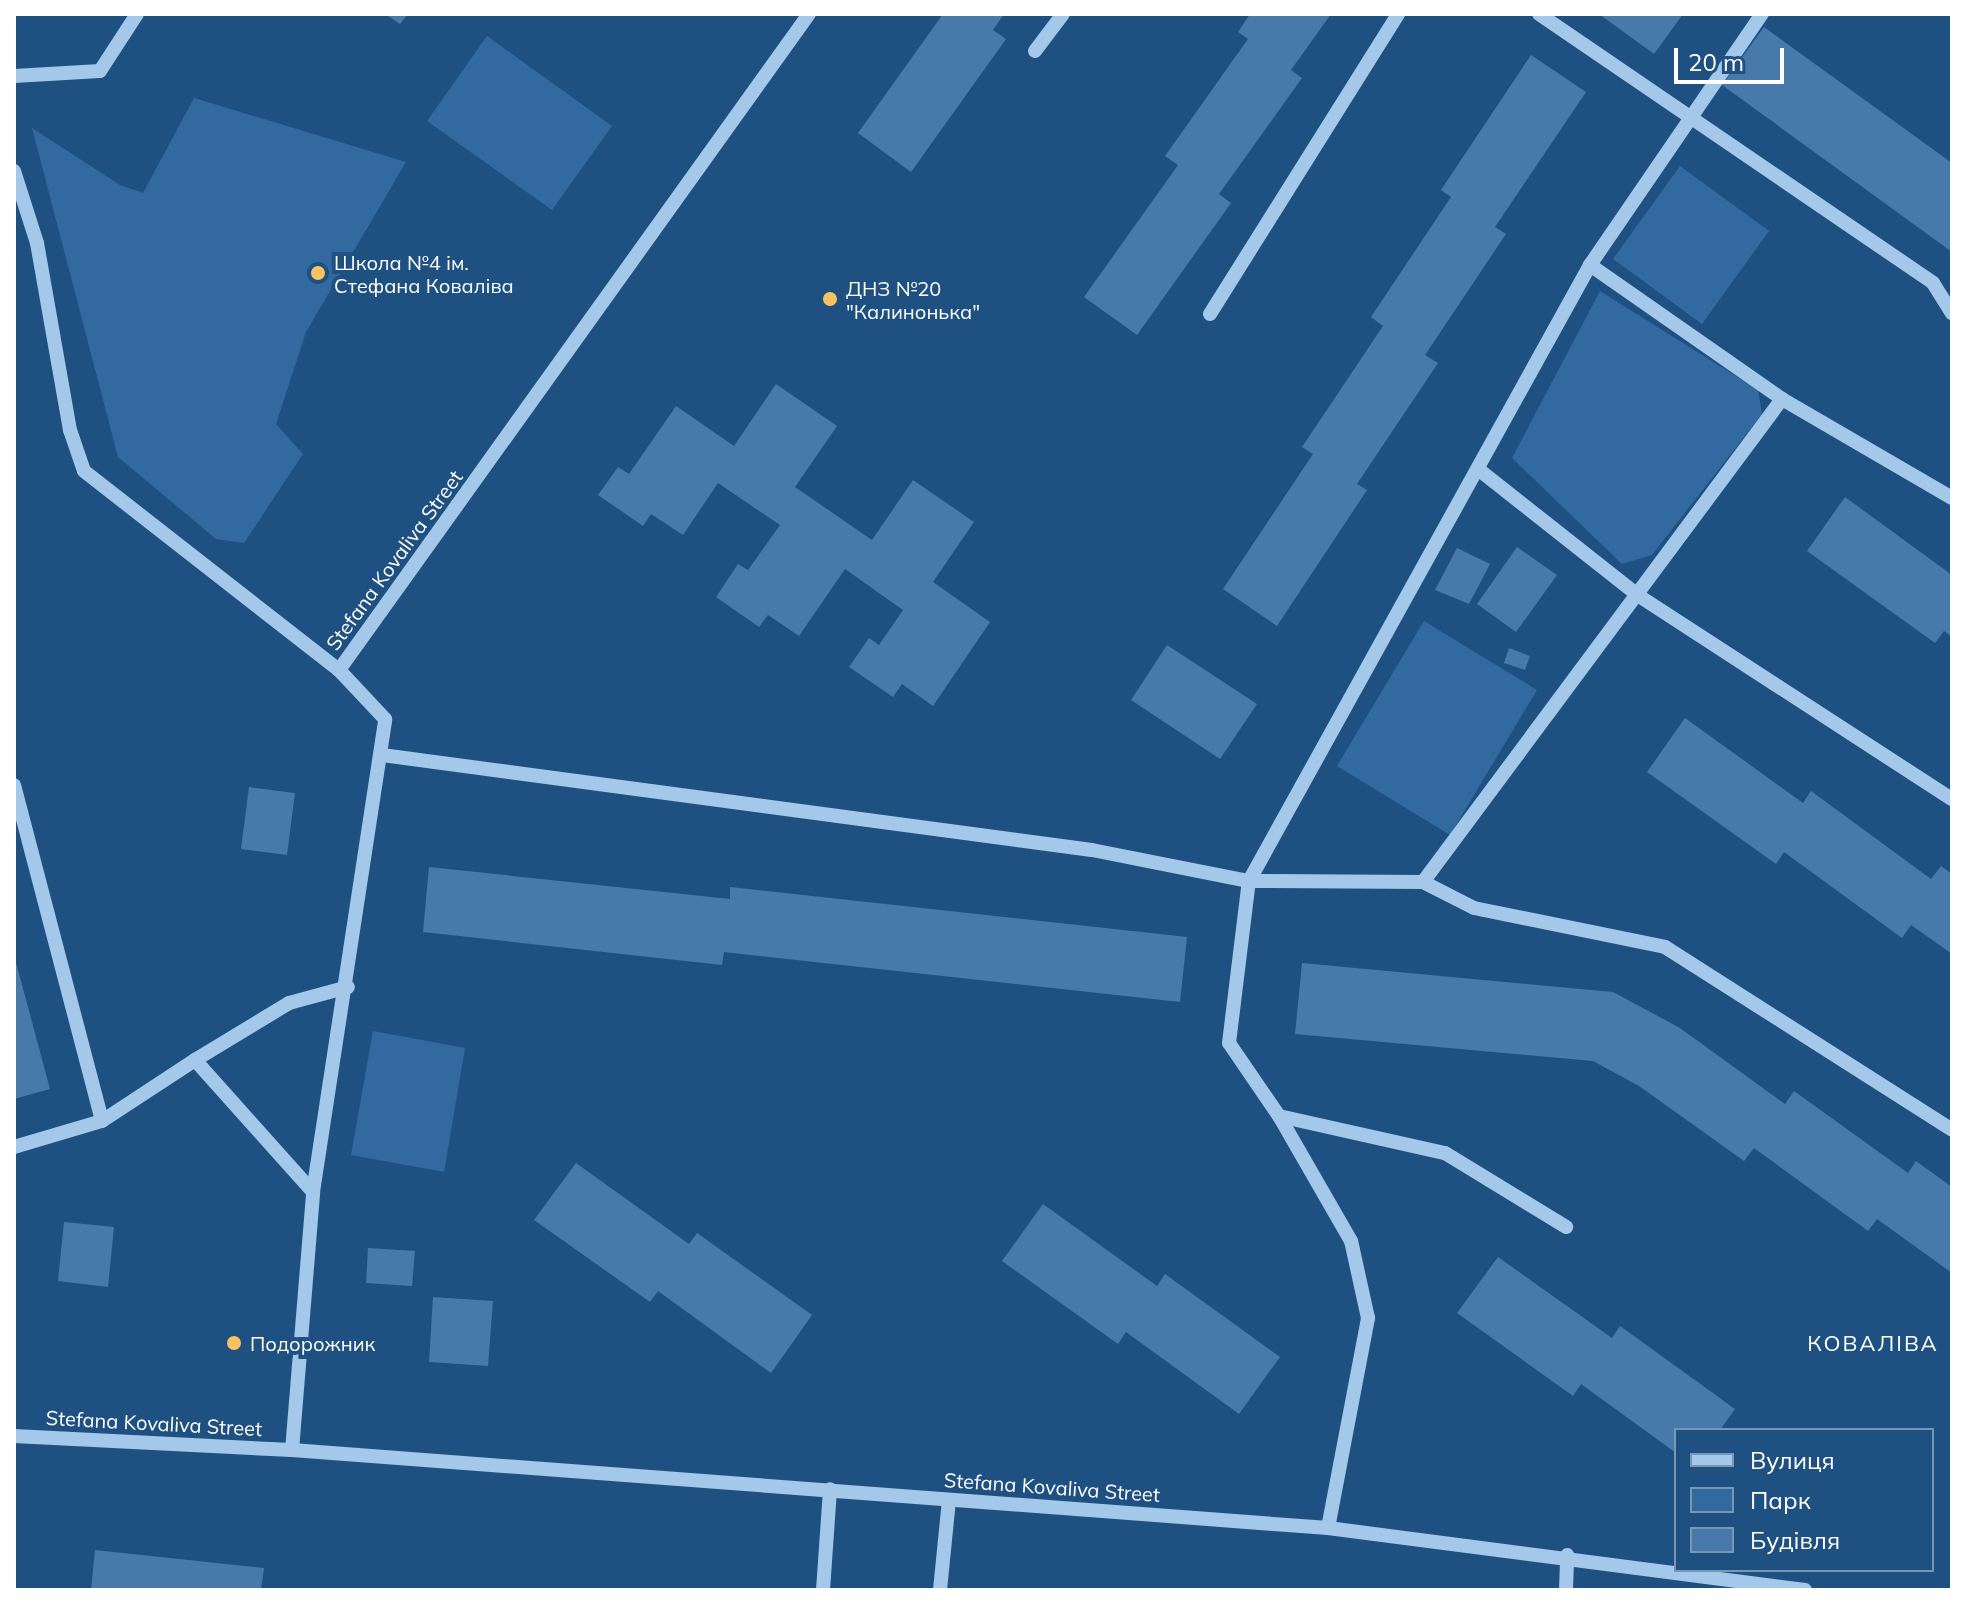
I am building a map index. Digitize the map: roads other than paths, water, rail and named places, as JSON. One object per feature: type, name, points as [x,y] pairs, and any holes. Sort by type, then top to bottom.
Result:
[{"type":"street","points":[[14,76],[100,71],[137,14]]},
{"type":"street","name":"Stefana Kovaliva Street","points":[[292,1450],[313,1192],[348,987],[385,719],[339,670],[809,14]]},
{"type":"street","points":[[1035,51],[1063,14]]},
{"type":"street","points":[[1210,314],[1398,14]]},
{"type":"street","points":[[1539,14],[1688,121],[1933,283],[1952,314]]},
{"type":"street","points":[[1328,1528],[1368,1318],[1351,1241],[1279,1116],[1229,1043],[1249,881],[1590,265],[1762,14]]},
{"type":"street","points":[[14,171],[37,243],[70,430],[84,471],[339,670]]},
{"type":"street","points":[[1590,265],[1782,399],[1952,498]]},
{"type":"street","points":[[1423,882],[1639,596],[1782,399]]},
{"type":"street","points":[[1478,469],[1639,596],[1952,799]]},
{"type":"street","points":[[382,755],[1092,850],[1249,881],[1423,882],[1474,908],[1665,947],[1952,1130]]},
{"type":"street","points":[[14,785],[102,1121]]},
{"type":"street","points":[[14,1147],[102,1121],[289,1003],[348,987]]},
{"type":"street","points":[[195,1060],[313,1192]]},
{"type":"street","points":[[1279,1116],[1445,1153],[1566,1227]]},
{"type":"street","name":"Stefana Kovaliva Street","points":[[14,1436],[292,1450],[1328,1528],[1567,1555],[1674,1571]]},
{"type":"street","points":[[823,1590],[830,1489]]},
{"type":"street","points":[[940,1590],[949,1500]]},
{"type":"street","points":[[1566,1590],[1567,1555]]},
{"type":"street","name":"Stefana Kovaliva Street","points":[[1683,1572],[1805,1590]]},
{"type":"place","name":"Школа №4 ім. Стефана Коваліва","points":[[318,273]]},
{"type":"place","name":"ДНЗ №20 \"Калинонька\"","points":[[830,299]]},
{"type":"place","name":"Подорожник","points":[[234,1343]]},
{"type":"district","name":"КОВАЛІВА","points":[[1873,1344]]}]
